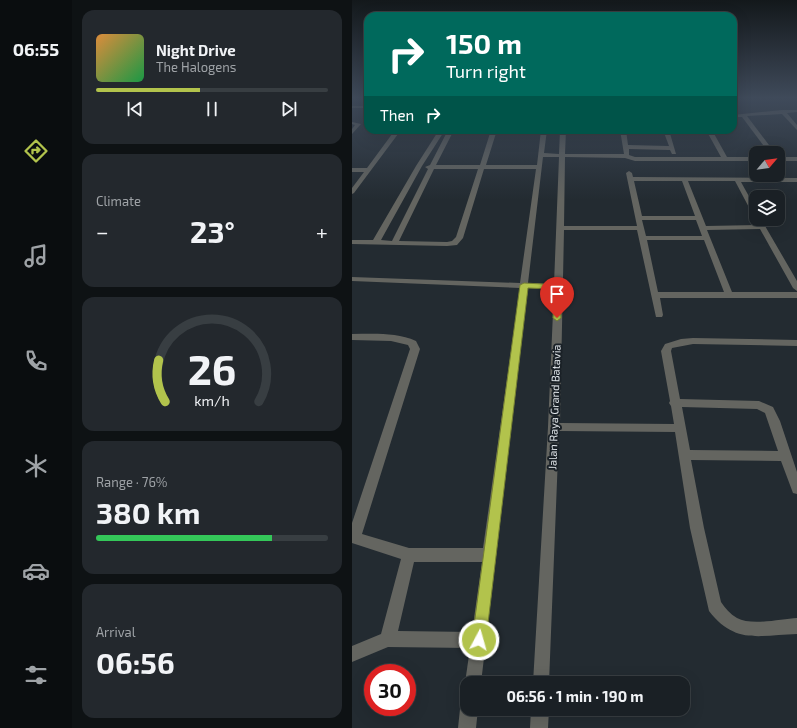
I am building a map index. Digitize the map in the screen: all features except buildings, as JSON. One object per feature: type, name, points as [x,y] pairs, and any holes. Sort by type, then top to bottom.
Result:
[{"type":"street","points":[[756,132],[767,146]]},
{"type":"street","points":[[352,192],[395,134]]},
{"type":"street","points":[[376,242],[419,166],[439,134]]},
{"type":"street","points":[[394,243],[449,134]]},
{"type":"street","points":[[352,242],[447,244],[456,241],[459,238],[493,134]]},
{"type":"street","points":[[474,676],[538,167],[544,134]]},
{"type":"street","name":"Jalan Raya Grand Batavia","points":[[541,676],[554,427],[563,134]]},
{"type":"street","points":[[624,134],[627,156]]},
{"type":"street","points":[[667,134],[676,159]]},
{"type":"street","points":[[711,134],[725,159]]},
{"type":"street","points":[[626,147],[672,148]]},
{"type":"street","points":[[541,156],[627,156],[633,158],[749,159]]},
{"type":"street","points":[[785,159],[797,159]]},
{"type":"street","points":[[419,166],[538,167]]},
{"type":"street","points":[[352,170],[368,170]]},
{"type":"street","points":[[659,314],[630,176],[684,179],[794,180],[797,188]]},
{"type":"street","points":[[684,179],[729,295]]},
{"type":"street","points":[[737,180],[749,202]]},
{"type":"street","points":[[639,218],[699,218]]},
{"type":"street","points":[[561,228],[641,228]]},
{"type":"street","points":[[702,228],[763,228],[797,288]]},
{"type":"street","points":[[642,238],[706,238]]},
{"type":"street","points":[[352,279],[558,287]]},
{"type":"street","points":[[655,295],[797,295]]},
{"type":"street","points":[[352,337],[401,339],[414,344],[416,349],[353,537],[409,555],[489,555]]},
{"type":"street","points":[[797,343],[693,341],[672,344],[668,346],[666,351],[697,528],[714,606],[720,616],[733,625],[751,630],[797,626]]},
{"type":"street","points":[[674,402],[759,405],[769,410],[797,489]]},
{"type":"street","points":[[554,427],[680,428]]},
{"type":"street","points":[[685,455],[785,456]]},
{"type":"street","points":[[388,639],[409,555]]},
{"type":"street","points":[[352,654],[388,639],[479,640]]},
{"type":"street","points":[[467,728],[468,716]]},
{"type":"street","points":[[539,728],[540,716]]},
{"type":"route","points":[[479,640],[524,285],[558,287],[557,318]]}]
